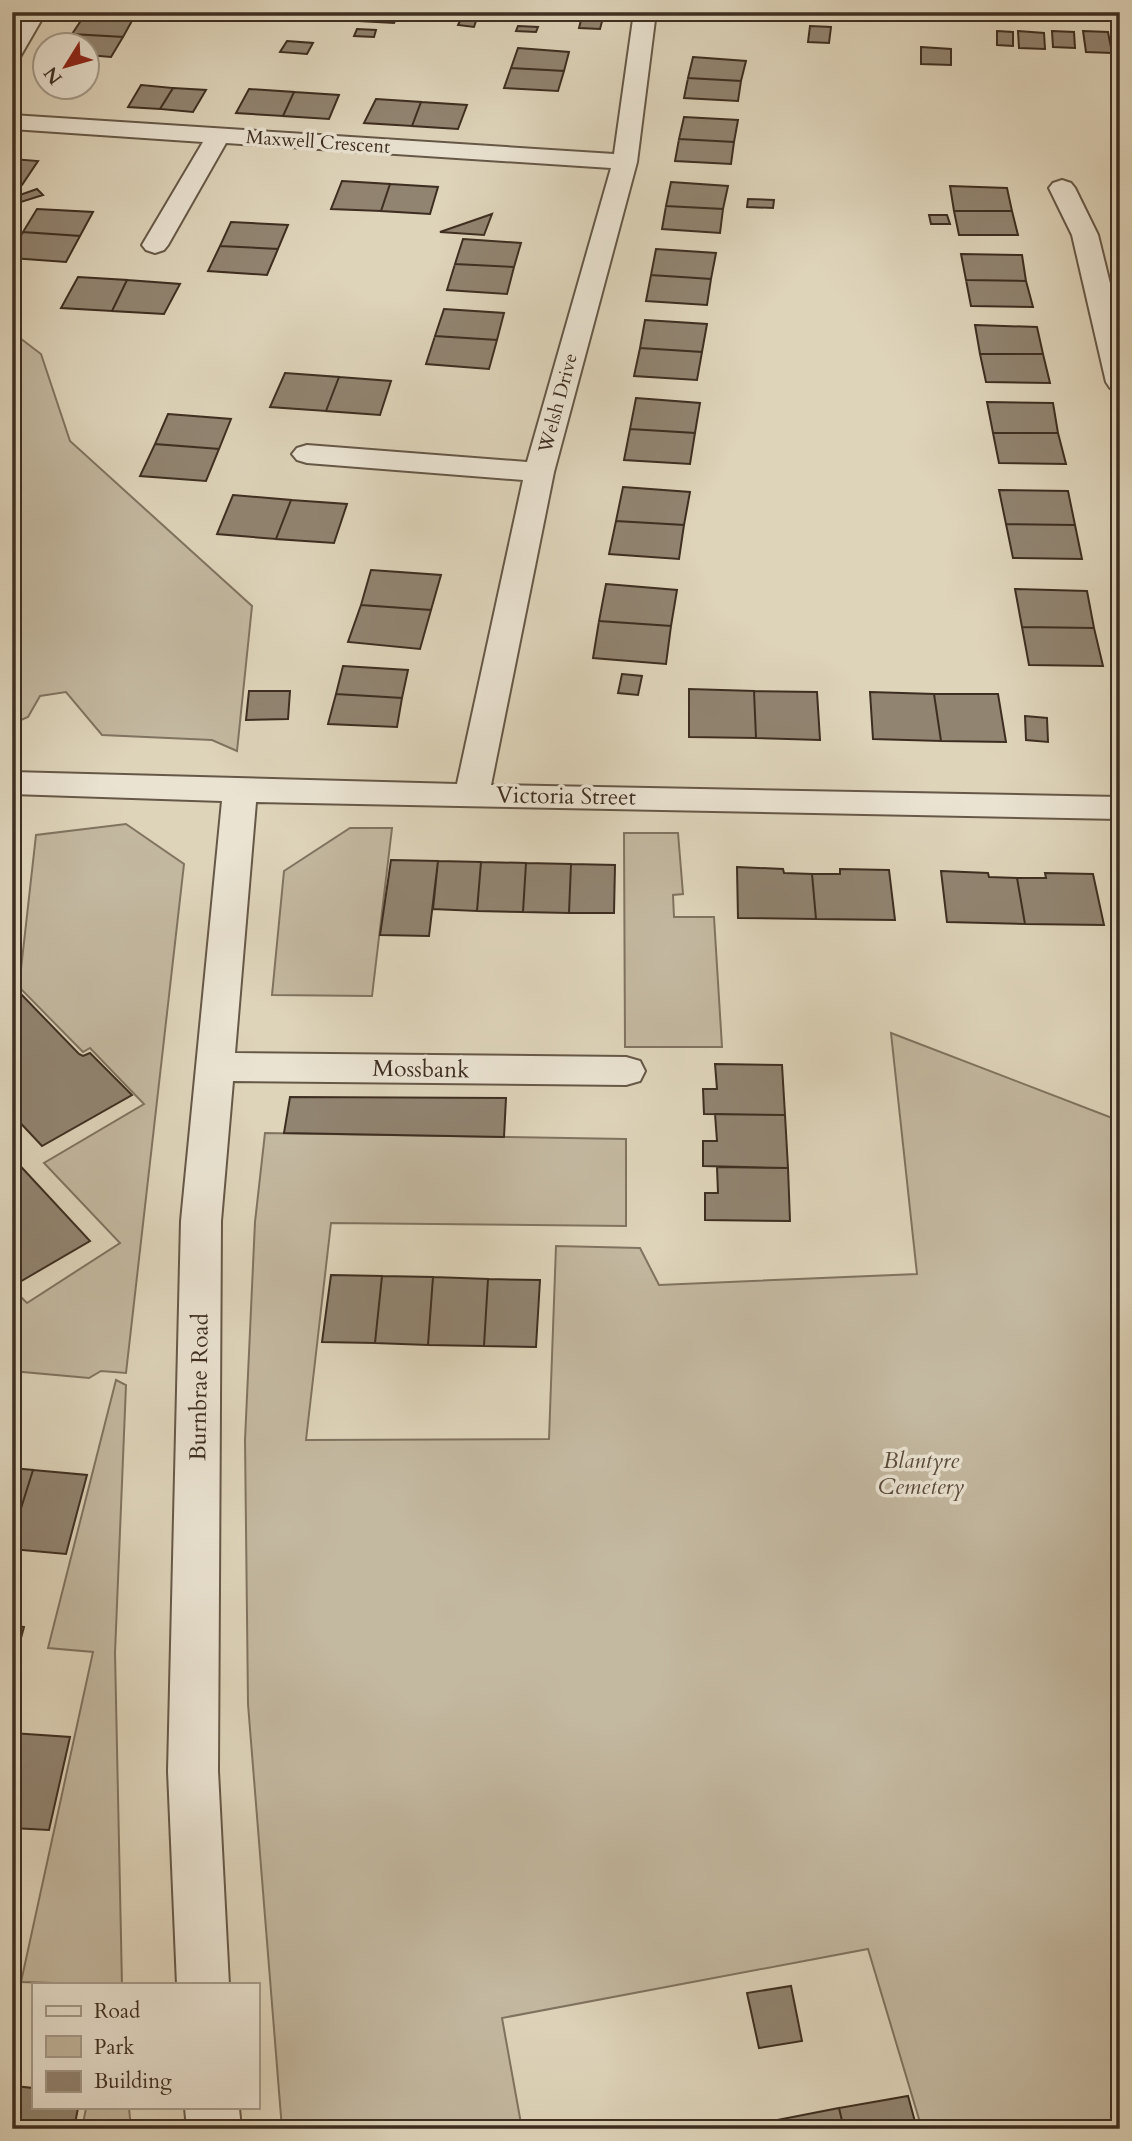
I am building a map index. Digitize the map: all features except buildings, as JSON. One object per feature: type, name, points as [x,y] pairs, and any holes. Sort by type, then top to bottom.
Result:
[{"type":"street","points":[[12,52],[35,12]]},
{"type":"street","name":"Welsh Drive","points":[[471,794],[539,472],[625,162],[645,12]]},
{"type":"street","name":"Maxwell Crescent","points":[[12,122],[625,162]]},
{"type":"street","points":[[155,245],[219,135]]},
{"type":"street","points":[[1062,188],[1097,235],[1120,382]]},
{"type":"street","points":[[307,454],[539,472]]},
{"type":"street","name":"Victoria Street","points":[[12,783],[240,791],[1120,808]]},
{"type":"street","name":"Burnbrae Road","points":[[204,1983],[193,1759],[201,1221],[240,791]]},
{"type":"street","name":"Mossbank","points":[[216,1067],[626,1071]]},
{"type":"street","points":[[212,2110],[214,2129]]},
{"type":"green space","points":[[12,332],[41,354],[70,441],[252,606],[237,751],[212,740],[102,735],[66,692],[40,696],[28,717],[12,724]]},
{"type":"green space","points":[[126,824],[184,864],[126,1373],[101,1371],[89,1378],[12,1371],[12,1288],[27,1303],[120,1243],[44,1163],[144,1104],[90,1048],[83,1052],[19,987],[36,835]]},
{"type":"green space","points":[[350,828],[392,828],[372,996],[272,995],[284,871]]},
{"type":"green space","points":[[624,833],[678,833],[683,894],[673,895],[674,917],[714,917],[722,1047],[625,1047]]},
{"type":"green space","name":"Blantyre Cemetery","points":[[891,1033],[1120,1121],[1120,2129],[922,2129],[868,1949],[502,2018],[522,2129],[282,2129],[248,1704],[245,1440],[255,1222],[265,1133],[626,1139],[626,1226],[331,1223],[306,1440],[549,1439],[556,1246],[640,1248],[659,1285],[917,1274]]},
{"type":"green space","points":[[116,1380],[126,1385],[115,1653],[122,1983],[21,1982],[93,1652],[48,1648]]},
{"type":"green space","points":[[86,2110],[129,2110],[131,2129],[82,2129]]}]
